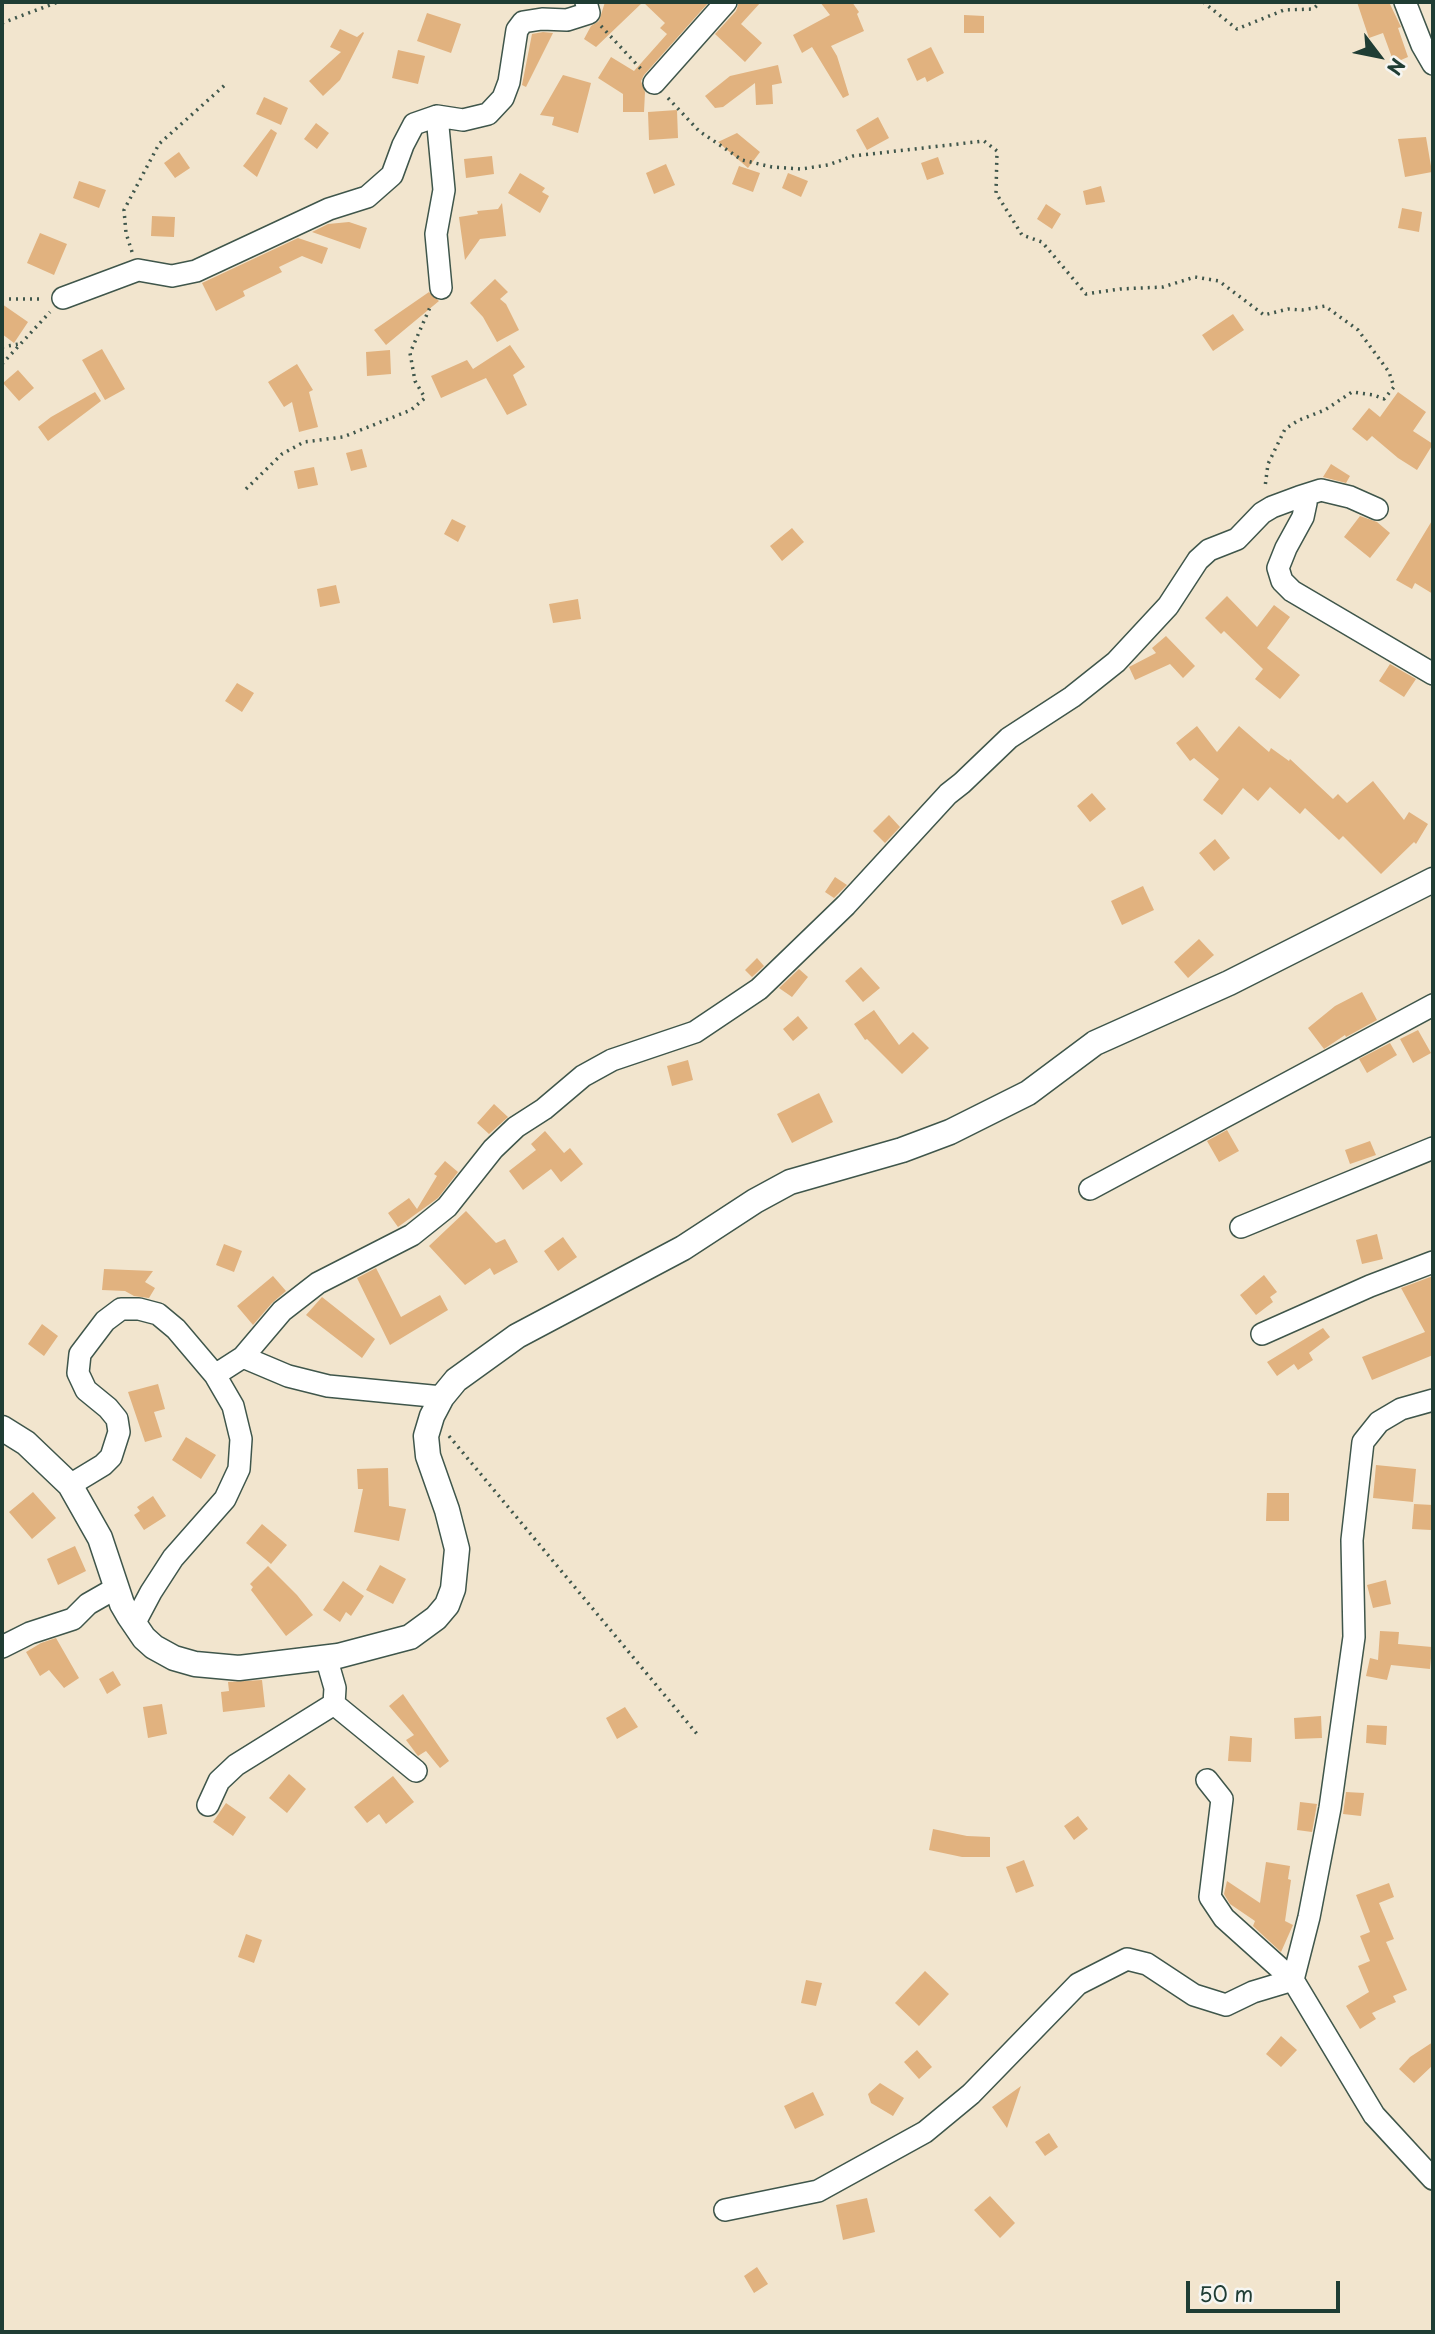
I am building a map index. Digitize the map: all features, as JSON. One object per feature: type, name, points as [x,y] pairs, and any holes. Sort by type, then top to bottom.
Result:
[{"type":"street","points":[[654,83],[726,2]]},
{"type":"street","points":[[1405,2],[1422,45],[1433,64]]},
{"type":"street","points":[[63,298],[138,270],[173,276],[196,271],[329,209],[368,198],[392,175],[403,145],[415,124],[437,116],[463,120],[488,114],[503,97],[509,82],[517,30],[523,22],[542,19],[567,20],[587,8]]},
{"type":"street","points":[[437,116],[444,190],[436,234],[441,288]]},
{"type":"street","points":[[215,1375],[243,1357],[282,1311],[318,1283],[412,1236],[447,1207],[493,1149],[583,1076],[612,1060],[695,1032],[759,989],[846,905],[948,794],[1009,738],[1072,696],[1116,662],[1168,606],[1198,560],[1209,550],[1237,539],[1262,513],[1321,490],[1350,497],[1377,509]]},
{"type":"street","points":[[1299,498],[1304,500],[1306,506],[1278,568],[1282,581],[1292,591],[1433,674]]},
{"type":"street","points":[[2,1429],[26,1443],[70,1485],[100,1538],[122,1604],[134,1624],[154,1647],[174,1658],[195,1664],[239,1668],[326,1657],[410,1637],[425,1628],[447,1605],[453,1589],[457,1549],[428,1456],[426,1436],[437,1406],[456,1380],[517,1336],[683,1248],[755,1201],[790,1182],[902,1150],[950,1132],[1028,1093],[1096,1043],[1229,983],[1433,880]]},
{"type":"street","points":[[1090,1189],[1433,1005]]},
{"type":"street","points":[[1241,1227],[1433,1147]]},
{"type":"street","points":[[1262,1334],[1370,1286],[1433,1262]]},
{"type":"street","points":[[70,1485],[111,1457],[119,1432],[117,1419],[86,1390],[78,1373],[80,1354],[105,1321],[121,1309],[139,1309],[158,1314],[176,1329],[215,1375],[233,1406],[241,1439],[239,1469],[225,1499],[173,1558],[134,1624]]},
{"type":"street","points":[[243,1357],[288,1376],[437,1406]]},
{"type":"street","points":[[1293,1980],[1309,1917],[1330,1808],[1354,1637],[1352,1540],[1363,1442],[1379,1422],[1401,1409],[1433,1401]]},
{"type":"street","points":[[2,1647],[30,1633],[73,1619],[88,1604],[116,1588]]},
{"type":"street","points":[[326,1657],[335,1688],[334,1704]]},
{"type":"street","points":[[334,1704],[416,1771]]},
{"type":"street","points":[[208,1805],[219,1781],[236,1765],[334,1704]]},
{"type":"street","points":[[1208,1780],[1222,1798],[1210,1897],[1224,1918],[1293,1980],[1374,2115],[1433,2179]]},
{"type":"street","points":[[725,2210],[818,2191],[925,2132],[971,2094],[1078,1984],[1126,1959],[1147,1964],[1194,1995],[1226,2005],[1253,1992],[1293,1980]]},
{"type":"path","points":[[2,23],[58,2]]},
{"type":"path","points":[[1203,2],[1237,29],[1284,10],[1313,9],[1321,2]]},
{"type":"path","points":[[587,8],[699,131],[741,160],[772,167],[801,169],[828,165],[853,156],[984,141],[997,150],[996,193],[1022,235],[1042,242],[1086,294],[1163,287],[1195,277],[1219,281],[1264,316],[1288,309],[1302,310],[1325,306],[1358,331],[1389,372],[1394,387],[1384,399],[1352,393],[1325,410],[1299,420],[1285,429],[1268,464],[1262,513]]},
{"type":"path","points":[[138,270],[126,233],[124,211],[159,144],[226,84]]},
{"type":"path","points":[[246,489],[282,454],[304,442],[343,437],[411,410],[425,398],[415,381],[410,353],[426,314],[441,288]]},
{"type":"path","points":[[2,299],[63,298]]},
{"type":"path","points":[[2,364],[63,298]]},
{"type":"path","points":[[2,347],[19,344]]},
{"type":"path","points":[[437,1406],[697,1734]]},
{"type":"building","points":[[605,2],[643,2],[596,47],[584,39],[591,26],[599,21]]},
{"type":"building","points":[[643,2],[709,2],[644,75],[641,81],[645,92],[644,112],[623,112],[623,94],[598,78],[611,57],[634,71],[667,34],[660,28],[665,23]]},
{"type":"building","points":[[739,2],[761,2],[741,24],[762,43],[745,62],[715,34],[736,11]]},
{"type":"building","points":[[820,2],[852,2],[859,12],[857,14],[864,31],[831,46],[837,56],[849,95],[843,98],[812,47],[802,53],[793,35],[830,15]]},
{"type":"building","points":[[1357,2],[1389,2],[1401,27],[1398,28],[1408,57],[1394,63],[1383,33],[1369,38]]},
{"type":"building","points":[[427,13],[461,24],[451,53],[417,41]]},
{"type":"building","points":[[964,15],[984,16],[984,33],[964,33]]},
{"type":"building","points":[[340,29],[357,37],[364,33],[340,80],[323,96],[309,81],[341,52],[330,47]]},
{"type":"building","points":[[553,33],[526,87],[522,85],[532,34]]},
{"type":"building","points":[[931,47],[944,73],[927,82],[925,77],[917,81],[907,59]]},
{"type":"building","points":[[398,50],[425,56],[418,84],[392,78]]},
{"type":"building","points":[[778,65],[782,83],[772,85],[773,104],[756,105],[755,83],[723,107],[715,108],[705,96],[730,76]]},
{"type":"building","points":[[563,75],[591,83],[578,133],[552,125],[554,117],[540,115]]},
{"type":"building","points":[[264,97],[288,108],[281,125],[256,114]]},
{"type":"building","points":[[677,110],[678,138],[649,140],[648,112]]},
{"type":"building","points":[[878,117],[889,138],[867,150],[856,130]]},
{"type":"building","points":[[316,123],[329,133],[317,149],[304,139]]},
{"type":"building","points":[[271,129],[277,133],[257,177],[243,166]]},
{"type":"building","points":[[737,133],[760,152],[748,168],[718,142]]},
{"type":"building","points":[[1426,137],[1432,172],[1405,177],[1398,139]]},
{"type":"building","points":[[179,152],[190,168],[175,178],[164,163]]},
{"type":"building","points":[[492,156],[494,174],[466,178],[464,159]]},
{"type":"building","points":[[938,157],[944,174],[927,180],[921,163]]},
{"type":"building","points":[[666,164],[675,185],[654,194],[646,173]]},
{"type":"building","points":[[739,166],[760,173],[753,192],[732,184]]},
{"type":"building","points":[[520,173],[545,188],[542,192],[549,196],[540,213],[508,193]]},
{"type":"building","points":[[788,173],[808,181],[801,197],[782,188]]},
{"type":"building","points":[[79,181],[106,190],[99,208],[73,198]]},
{"type":"building","points":[[1101,186],[1105,202],[1086,205],[1083,191]]},
{"type":"building","points":[[502,203],[506,236],[480,239],[465,260],[459,217],[478,214],[477,211],[498,209]]},
{"type":"building","points":[[1046,204],[1061,214],[1052,229],[1037,219]]},
{"type":"building","points":[[1402,208],[1422,212],[1419,232],[1398,228]]},
{"type":"building","points":[[152,216],[175,217],[174,237],[151,236]]},
{"type":"building","points":[[349,222],[367,228],[360,249],[312,232],[328,224]]},
{"type":"building","points":[[40,233],[67,244],[54,275],[27,263]]},
{"type":"building","points":[[298,238],[328,248],[322,264],[302,256],[279,267],[282,272],[243,291],[245,296],[216,311],[202,283]]},
{"type":"building","points":[[495,279],[508,292],[500,299],[506,304],[519,330],[497,342],[483,317],[470,303]]},
{"type":"building","points":[[429,292],[439,301],[386,345],[374,330]]},
{"type":"building","points":[[2,304],[28,322],[14,343],[2,334]]},
{"type":"building","points":[[1233,314],[1244,330],[1213,351],[1202,335]]},
{"type":"building","points":[[510,345],[525,367],[513,375],[527,405],[507,415],[486,378],[441,398],[431,376],[467,360],[473,369]]},
{"type":"building","points":[[102,349],[125,389],[105,400],[82,360]]},
{"type":"building","points":[[390,350],[391,374],[367,376],[366,352]]},
{"type":"building","points":[[297,364],[313,390],[309,392],[318,427],[299,432],[292,402],[284,407],[268,382]]},
{"type":"building","points":[[18,370],[34,388],[19,401],[3,383]]},
{"type":"building","points":[[95,392],[101,401],[48,441],[38,427]]},
{"type":"building","points":[[1398,392],[1426,412],[1413,431],[1433,444],[1417,470],[1372,436],[1367,441],[1352,429],[1369,408],[1380,417]]},
{"type":"building","points":[[362,449],[367,467],[351,471],[346,453]]},
{"type":"building","points":[[1331,464],[1350,476],[1346,483],[1323,477]]},
{"type":"building","points":[[314,467],[318,485],[298,489],[294,471]]},
{"type":"building","points":[[1360,516],[1377,522],[1390,533],[1370,558],[1344,537]]},
{"type":"building","points":[[452,519],[466,526],[458,542],[444,534]]},
{"type":"building","points":[[1433,519],[1433,594],[1415,583],[1412,589],[1396,580]]},
{"type":"building","points":[[792,528],[804,542],[782,561],[770,546]]},
{"type":"building","points":[[336,585],[340,603],[320,607],[317,589]]},
{"type":"building","points":[[1227,596],[1257,627],[1274,605],[1290,617],[1267,648],[1300,675],[1280,699],[1255,679],[1263,669],[1224,631],[1221,634],[1205,618]]},
{"type":"building","points":[[578,599],[581,619],[553,623],[549,604]]},
{"type":"building","points":[[1166,636],[1195,666],[1183,678],[1170,664],[1135,680],[1129,667],[1156,653],[1152,648]]},
{"type":"building","points":[[1390,664],[1416,679],[1404,697],[1379,681]]},
{"type":"building","points":[[237,683],[254,693],[242,712],[225,701]]},
{"type":"building","points":[[1197,726],[1217,752],[1239,726],[1269,752],[1271,748],[1289,761],[1290,759],[1333,799],[1338,794],[1347,803],[1373,781],[1404,820],[1409,812],[1428,824],[1416,844],[1414,842],[1381,874],[1343,836],[1339,840],[1305,808],[1300,814],[1270,787],[1258,801],[1243,788],[1222,815],[1203,800],[1219,779],[1194,758],[1190,761],[1176,743]]},
{"type":"building","points":[[1092,793],[1106,809],[1090,822],[1077,806]]},
{"type":"building","points":[[889,815],[900,827],[885,843],[873,831]]},
{"type":"building","points":[[1215,839],[1230,858],[1214,871],[1199,853]]},
{"type":"building","points":[[835,877],[847,885],[834,898],[825,892]]},
{"type":"building","points":[[1143,886],[1154,910],[1122,925],[1111,901]]},
{"type":"building","points":[[1199,939],[1214,955],[1188,978],[1174,962]]},
{"type":"building","points":[[757,958],[764,966],[752,977],[745,970]]},
{"type":"building","points":[[861,967],[880,988],[863,1002],[845,981]]},
{"type":"building","points":[[799,969],[808,977],[792,997],[779,988]]},
{"type":"building","points":[[1362,992],[1377,1020],[1346,1037],[1345,1035],[1324,1049],[1308,1028],[1335,1006]]},
{"type":"building","points":[[874,1010],[899,1045],[913,1032],[929,1048],[902,1074],[865,1040],[854,1024]]},
{"type":"building","points":[[798,1016],[808,1028],[793,1041],[783,1029]]},
{"type":"building","points":[[1418,1030],[1431,1053],[1413,1063],[1400,1039]]},
{"type":"building","points":[[1390,1043],[1397,1055],[1367,1073],[1359,1059]]},
{"type":"building","points":[[688,1060],[693,1080],[672,1086],[667,1066]]},
{"type":"building","points":[[819,1093],[833,1122],[792,1143],[777,1114]]},
{"type":"building","points":[[494,1104],[508,1117],[489,1134],[477,1123]]},
{"type":"building","points":[[1227,1130],[1239,1151],[1219,1162],[1207,1141]]},
{"type":"building","points":[[545,1131],[564,1153],[570,1148],[583,1164],[561,1182],[551,1169],[523,1190],[509,1171],[536,1150],[531,1144]]},
{"type":"building","points":[[1370,1141],[1376,1155],[1350,1164],[1345,1150]]},
{"type":"building","points":[[445,1161],[458,1172],[438,1198],[398,1227],[388,1213],[409,1198],[417,1209],[437,1176],[434,1174]]},
{"type":"building","points":[[466,1211],[496,1243],[505,1239],[518,1262],[494,1275],[490,1268],[465,1285],[429,1246]]},
{"type":"building","points":[[1377,1234],[1383,1259],[1362,1264],[1356,1240]]},
{"type":"building","points":[[563,1237],[577,1257],[558,1271],[544,1251]]},
{"type":"building","points":[[224,1244],[242,1251],[234,1272],[216,1265]]},
{"type":"building","points":[[376,1268],[401,1317],[440,1295],[448,1310],[390,1345],[357,1278]]},
{"type":"building","points":[[104,1269],[153,1271],[145,1282],[155,1288],[149,1298],[134,1296],[125,1291],[102,1290]]},
{"type":"building","points":[[1264,1275],[1277,1292],[1270,1297],[1273,1302],[1256,1315],[1240,1295]]},
{"type":"building","points":[[273,1276],[286,1291],[253,1325],[237,1306]]},
{"type":"building","points":[[1433,1276],[1433,1355],[1372,1380],[1362,1357],[1425,1332],[1401,1288]]},
{"type":"building","points":[[322,1297],[375,1339],[362,1358],[306,1315]]},
{"type":"building","points":[[42,1324],[58,1336],[44,1356],[28,1344]]},
{"type":"building","points":[[1323,1328],[1330,1337],[1309,1353],[1313,1360],[1298,1370],[1294,1364],[1277,1376],[1267,1362]]},
{"type":"building","points":[[158,1384],[165,1409],[154,1412],[162,1437],[145,1442],[128,1392]]},
{"type":"building","points":[[186,1437],[216,1455],[201,1479],[172,1460]]},
{"type":"building","points":[[1376,1465],[1416,1469],[1413,1502],[1373,1498]]},
{"type":"building","points":[[388,1468],[389,1506],[406,1509],[399,1541],[354,1532],[363,1489],[358,1489],[357,1469]]},
{"type":"building","points":[[33,1492],[56,1518],[32,1539],[9,1512]]},
{"type":"building","points":[[1267,1493],[1289,1493],[1289,1521],[1266,1521]]},
{"type":"building","points":[[153,1496],[166,1516],[144,1530],[134,1515],[140,1511],[137,1507]]},
{"type":"building","points":[[1414,1504],[1433,1505],[1431,1530],[1412,1529]]},
{"type":"building","points":[[262,1524],[287,1545],[271,1564],[246,1543]]},
{"type":"building","points":[[75,1546],[86,1571],[58,1585],[47,1559]]},
{"type":"building","points":[[380,1565],[406,1579],[393,1604],[366,1590]]},
{"type":"building","points":[[268,1566],[313,1615],[286,1636],[251,1590],[253,1587],[250,1584]]},
{"type":"building","points":[[1386,1580],[1391,1604],[1373,1608],[1367,1585]]},
{"type":"building","points":[[343,1581],[364,1596],[351,1616],[346,1612],[340,1622],[323,1610]]},
{"type":"building","points":[[1380,1631],[1399,1632],[1398,1644],[1432,1647],[1430,1669],[1391,1665],[1387,1680],[1366,1676],[1370,1658],[1378,1660]]},
{"type":"building","points":[[56,1638],[79,1678],[64,1688],[49,1670],[40,1676],[26,1652]]},
{"type":"building","points":[[113,1671],[121,1685],[107,1694],[99,1679]]},
{"type":"building","points":[[262,1680],[265,1707],[223,1712],[221,1692],[229,1691],[228,1682]]},
{"type":"building","points":[[403,1694],[449,1761],[440,1768],[426,1751],[418,1756],[406,1740],[414,1735],[389,1706]]},
{"type":"building","points":[[162,1704],[167,1734],[148,1738],[143,1707]]},
{"type":"building","points":[[625,1707],[638,1727],[617,1739],[606,1718]]},
{"type":"building","points":[[1321,1716],[1322,1738],[1295,1739],[1294,1718]]},
{"type":"building","points":[[1367,1725],[1387,1726],[1386,1745],[1366,1743]]},
{"type":"building","points":[[1230,1736],[1252,1738],[1251,1762],[1228,1761]]},
{"type":"building","points":[[289,1774],[306,1789],[287,1813],[269,1798]]},
{"type":"building","points":[[393,1776],[414,1802],[386,1824],[379,1814],[367,1823],[354,1807]]},
{"type":"building","points":[[1346,1792],[1364,1793],[1361,1816],[1343,1814]]},
{"type":"building","points":[[1300,1802],[1317,1804],[1312,1832],[1297,1830]]},
{"type":"building","points":[[226,1803],[246,1817],[233,1836],[213,1822]]},
{"type":"building","points":[[1078,1816],[1088,1829],[1074,1840],[1064,1826]]},
{"type":"building","points":[[933,1829],[967,1836],[990,1837],[990,1857],[962,1857],[929,1850]]},
{"type":"building","points":[[1024,1860],[1034,1886],[1016,1893],[1006,1867]]},
{"type":"building","points":[[1266,1862],[1290,1866],[1288,1879],[1291,1880],[1285,1921],[1293,1925],[1281,1952],[1253,1926],[1255,1921],[1230,1904],[1224,1894],[1227,1881],[1260,1903]]},
{"type":"building","points":[[1389,1883],[1394,1897],[1379,1903],[1394,1939],[1386,1942],[1407,1990],[1393,1996],[1396,2002],[1372,2013],[1376,2019],[1360,2029],[1346,2006],[1369,1992],[1358,1966],[1370,1961],[1360,1936],[1370,1932],[1356,1895]]},
{"type":"building","points":[[246,1934],[262,1940],[254,1963],[238,1957]]},
{"type":"building","points":[[925,1971],[949,1994],[919,2026],[895,2003]]},
{"type":"building","points":[[806,1980],[822,1983],[816,2006],[801,2003]]},
{"type":"building","points":[[1281,2036],[1297,2050],[1281,2067],[1266,2054]]},
{"type":"building","points":[[1433,2042],[1433,2065],[1414,2083],[1399,2069],[1410,2057]]},
{"type":"building","points":[[917,2050],[932,2067],[919,2079],[904,2062]]},
{"type":"building","points":[[880,2083],[904,2098],[893,2116],[871,2103],[868,2094]]},
{"type":"building","points":[[1021,2086],[1007,2128],[992,2107]]},
{"type":"building","points":[[813,2092],[824,2115],[795,2129],[784,2106]]},
{"type":"building","points":[[1049,2133],[1058,2147],[1045,2156],[1035,2142]]},
{"type":"building","points":[[990,2196],[1015,2223],[1000,2238],[974,2210]]},
{"type":"building","points":[[867,2198],[875,2232],[843,2240],[836,2205]]},
{"type":"building","points":[[757,2267],[768,2284],[754,2293],[744,2276]]}]
